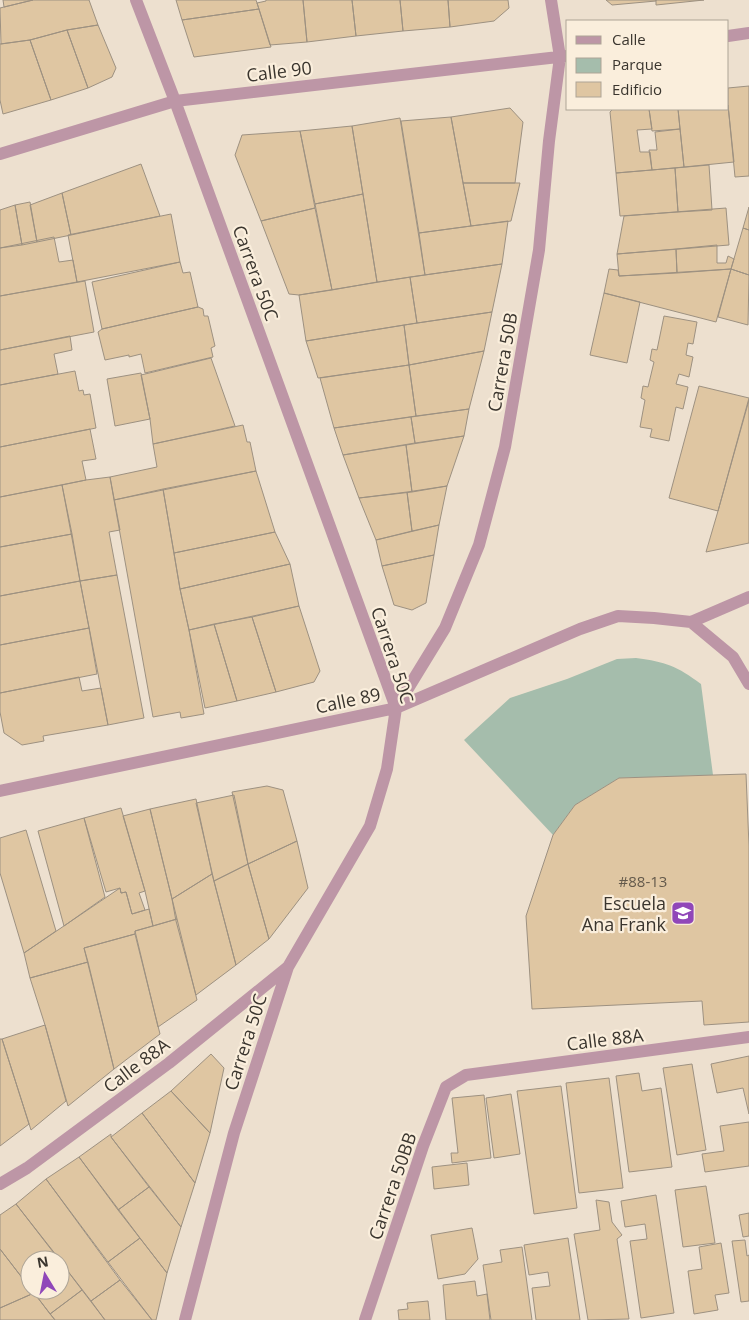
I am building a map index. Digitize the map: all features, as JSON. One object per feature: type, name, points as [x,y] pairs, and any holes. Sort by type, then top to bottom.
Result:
[{"type":"street","name":"Carrera 50C","points":[[136,0],[175,101],[396,708],[386,769],[370,826],[288,967],[234,1132],[185,1320]]},
{"type":"street","name":"Carrera 50B","points":[[396,708],[445,628],[479,545],[505,447],[539,250],[549,141],[564,56],[552,0]]},
{"type":"street","points":[[729,36],[749,33]]},
{"type":"street","name":"Calle 90","points":[[0,154],[175,101],[564,56]]},
{"type":"street","points":[[749,597],[691,622],[733,657],[749,684]]},
{"type":"street","name":"Calle 89","points":[[0,792],[396,708],[580,629],[618,616],[691,622]]},
{"type":"street","name":"Calle 88A","points":[[0,1184],[26,1168],[169,1063],[288,967]]},
{"type":"street","name":"Calle 88A","points":[[466,1075],[749,1038]]},
{"type":"street","name":"Carrera 50BB","points":[[366,1320],[423,1146],[446,1087],[466,1075]]},
{"type":"green space","points":[[636,658],[671,666],[701,684],[713,775],[619,778],[575,805],[553,835],[464,740],[510,698],[567,679],[617,659]]},
{"type":"building","points":[[3,0],[33,0],[4,7]]},
{"type":"building","points":[[33,0],[89,0],[98,25],[67,30],[30,40],[1,44],[0,8]]},
{"type":"building","points":[[176,0],[256,0],[259,9],[182,20]]},
{"type":"building","points":[[266,0],[303,0],[307,42],[270,45],[257,3]]},
{"type":"building","points":[[303,0],[352,0],[356,36],[307,42]]},
{"type":"building","points":[[352,0],[400,0],[403,31],[356,36]]},
{"type":"building","points":[[400,0],[448,0],[450,27],[403,31]]},
{"type":"building","points":[[448,0],[508,0],[509,8],[494,21],[450,27]]},
{"type":"building","points":[[606,0],[656,0],[656,1],[612,5]]},
{"type":"building","points":[[656,0],[704,0],[656,5]]},
{"type":"building","points":[[259,9],[271,47],[194,57],[182,20]]},
{"type":"building","points":[[98,25],[116,68],[112,77],[88,88],[67,30]]},
{"type":"building","points":[[67,30],[88,88],[51,100],[30,40]]},
{"type":"building","points":[[30,40],[51,100],[3,114],[0,100],[0,44]]},
{"type":"building","points":[[749,86],[749,176],[735,177],[728,110],[729,88]]},
{"type":"building","points":[[510,108],[523,122],[515,183],[463,183],[451,117]]},
{"type":"building","points":[[612,110],[649,110],[652,129],[637,130],[640,152],[650,152],[652,170],[616,173],[610,112]]},
{"type":"building","points":[[649,110],[678,110],[680,129],[652,131]]},
{"type":"building","points":[[678,110],[729,110],[734,162],[684,167]]},
{"type":"building","points":[[451,117],[471,226],[419,233],[401,121]]},
{"type":"building","points":[[400,118],[425,275],[377,282],[352,126]]},
{"type":"building","points":[[352,126],[363,194],[315,204],[300,131]]},
{"type":"building","points":[[680,129],[684,167],[652,170],[649,150],[657,150],[655,132]]},
{"type":"building","points":[[300,131],[315,208],[261,221],[235,155],[242,135]]},
{"type":"building","points":[[141,164],[160,216],[71,235],[62,193]]},
{"type":"building","points":[[709,165],[712,210],[678,212],[675,168]]},
{"type":"building","points":[[675,168],[678,212],[620,216],[616,173]]},
{"type":"building","points":[[463,183],[520,183],[511,221],[471,226]]},
{"type":"building","points":[[62,193],[71,235],[37,242],[30,205]]},
{"type":"building","points":[[363,194],[377,282],[332,290],[315,204]]},
{"type":"building","points":[[30,202],[37,242],[22,245],[15,205]]},
{"type":"building","points":[[15,205],[22,245],[0,248],[0,210]]},
{"type":"building","points":[[749,207],[749,230],[743,228]]},
{"type":"building","points":[[315,208],[332,290],[299,295],[289,294],[261,221]]},
{"type":"building","points":[[726,208],[729,245],[617,254],[624,216]]},
{"type":"building","points":[[171,214],[180,262],[77,282],[68,235]]},
{"type":"building","points":[[508,221],[502,264],[425,275],[419,233]]},
{"type":"building","points":[[743,228],[749,230],[749,275],[731,269]]},
{"type":"building","points":[[54,237],[59,262],[73,260],[77,282],[0,296],[0,248]]},
{"type":"building","points":[[717,245],[717,263],[726,263],[728,256],[734,259],[731,269],[677,273],[676,249]]},
{"type":"building","points":[[676,249],[677,273],[619,276],[617,254]]},
{"type":"building","points":[[180,262],[183,273],[190,272],[198,307],[102,329],[92,282]]},
{"type":"building","points":[[502,264],[492,312],[417,323],[410,277]]},
{"type":"building","points":[[609,269],[618,270],[619,276],[731,269],[716,322],[604,293]]},
{"type":"building","points":[[731,269],[749,275],[748,325],[718,317]]},
{"type":"building","points":[[410,277],[417,323],[306,341],[299,295]]},
{"type":"building","points":[[85,281],[94,332],[0,350],[0,296]]},
{"type":"building","points":[[604,293],[640,302],[627,363],[590,355]]},
{"type":"building","points":[[198,307],[203,309],[204,316],[208,316],[215,346],[211,348],[213,357],[145,373],[141,354],[105,360],[98,332],[102,329]]},
{"type":"building","points":[[492,312],[484,351],[409,365],[404,325]]},
{"type":"building","points":[[664,316],[697,322],[693,344],[688,343],[686,355],[693,357],[689,377],[679,374],[676,384],[688,387],[683,409],[676,407],[669,441],[650,437],[652,429],[640,427],[645,400],[641,398],[643,386],[648,387],[654,362],[650,360],[652,349],[657,350]]},
{"type":"building","points":[[404,325],[409,365],[318,378],[306,341]]},
{"type":"building","points":[[70,336],[72,350],[54,354],[58,374],[0,385],[0,350]]},
{"type":"building","points":[[484,351],[469,409],[416,416],[409,365]]},
{"type":"building","points":[[211,358],[235,426],[153,444],[141,375]]},
{"type":"building","points":[[409,365],[416,416],[334,428],[320,378]]},
{"type":"building","points":[[75,371],[79,391],[83,390],[84,395],[90,394],[96,428],[0,447],[0,385]]},
{"type":"building","points":[[141,373],[150,419],[115,426],[107,379]]},
{"type":"building","points":[[699,386],[749,398],[718,511],[669,498]]},
{"type":"building","points":[[749,400],[749,543],[706,552],[718,511]]},
{"type":"building","points":[[469,409],[464,436],[415,443],[411,417]]},
{"type":"building","points":[[411,417],[415,443],[343,455],[334,428]]},
{"type":"building","points":[[243,425],[247,442],[250,442],[256,471],[114,500],[110,477],[157,467],[153,444]]},
{"type":"building","points":[[90,429],[96,459],[82,461],[86,480],[0,497],[0,447]]},
{"type":"building","points":[[464,436],[447,486],[412,492],[406,445]]},
{"type":"building","points":[[406,445],[412,492],[359,498],[343,455]]},
{"type":"building","points":[[256,471],[275,532],[174,553],[163,489]]},
{"type":"building","points":[[110,477],[120,530],[109,532],[117,575],[80,581],[62,485]]},
{"type":"building","points":[[62,485],[72,534],[0,547],[0,497]]},
{"type":"building","points":[[447,486],[439,525],[412,531],[407,492]]},
{"type":"building","points":[[163,489],[204,714],[181,718],[180,712],[153,717],[114,500]]},
{"type":"building","points":[[407,492],[412,531],[376,540],[359,498]]},
{"type":"building","points":[[439,525],[434,555],[382,566],[376,540]]},
{"type":"building","points":[[275,532],[290,564],[180,589],[174,553]]},
{"type":"building","points":[[72,534],[80,581],[0,596],[0,547]]},
{"type":"building","points":[[434,555],[426,603],[412,610],[394,605],[382,566]]},
{"type":"building","points":[[290,564],[299,606],[189,630],[180,589]]},
{"type":"building","points":[[117,575],[144,718],[108,725],[80,581]]},
{"type":"building","points":[[80,581],[89,628],[0,645],[0,596]]},
{"type":"building","points":[[299,606],[320,671],[314,682],[276,692],[252,617]]},
{"type":"building","points":[[252,617],[276,692],[237,701],[214,624]]},
{"type":"building","points":[[214,624],[237,701],[205,708],[189,630]]},
{"type":"building","points":[[89,628],[97,674],[0,693],[0,645]]},
{"type":"building","points":[[79,677],[82,691],[101,688],[108,725],[43,736],[44,741],[22,745],[4,733],[0,712],[0,693]]},
{"type":"building","name":"Escuela Ana Frank","points":[[746,774],[749,846],[749,1022],[704,1025],[702,1001],[532,1009],[526,916],[553,835],[575,805],[619,778]]},
{"type":"building","points":[[267,786],[283,790],[297,841],[248,864],[232,792]]},
{"type":"building","points":[[234,795],[248,864],[214,881],[196,803]]},
{"type":"building","points":[[196,799],[212,874],[172,899],[150,809]]},
{"type":"building","points":[[121,808],[145,891],[139,893],[145,910],[132,914],[126,892],[121,893],[120,888],[106,892],[84,818]]},
{"type":"building","points":[[150,809],[177,919],[153,926],[123,816]]},
{"type":"building","points":[[84,818],[105,897],[64,926],[38,831]]},
{"type":"building","points":[[26,830],[56,931],[24,953],[0,873],[0,838]]},
{"type":"building","points":[[297,841],[308,888],[269,939],[248,864]]},
{"type":"building","points":[[248,864],[269,939],[236,965],[214,881]]},
{"type":"building","points":[[212,874],[236,965],[196,995],[172,899]]},
{"type":"building","points":[[120,888],[121,893],[126,892],[132,914],[149,909],[153,926],[135,931],[135,934],[84,948],[88,962],[30,978],[24,953]]},
{"type":"building","points":[[177,919],[197,1000],[158,1027],[135,931]]},
{"type":"building","points":[[135,934],[160,1034],[114,1069],[84,948]]},
{"type":"building","points":[[88,962],[114,1069],[68,1106],[30,978]]},
{"type":"building","points":[[45,1025],[66,1101],[31,1130],[2,1039]]},
{"type":"building","points":[[0,1039],[2,1039],[29,1124],[0,1146]]},
{"type":"building","points":[[211,1054],[224,1068],[210,1133],[171,1091]]},
{"type":"building","points":[[749,1056],[749,1114],[743,1088],[717,1093],[711,1064]]},
{"type":"building","points":[[692,1064],[706,1150],[677,1155],[663,1068]]},
{"type":"building","points":[[639,1073],[642,1091],[661,1088],[672,1167],[629,1172],[616,1076]]},
{"type":"building","points":[[609,1078],[623,1188],[579,1193],[566,1083]]},
{"type":"building","points":[[561,1086],[577,1208],[534,1214],[517,1091]]},
{"type":"building","points":[[171,1091],[210,1133],[195,1183],[142,1113]]},
{"type":"building","points":[[511,1094],[520,1154],[494,1158],[486,1098]]},
{"type":"building","points":[[484,1095],[491,1158],[452,1163],[451,1153],[458,1153],[452,1098]]},
{"type":"building","points":[[142,1113],[195,1183],[181,1227],[111,1137]]},
{"type":"building","points":[[749,1122],[749,1166],[705,1172],[702,1154],[724,1151],[720,1126]]},
{"type":"building","points":[[111,1134],[111,1137],[149,1187],[118,1210],[79,1157]]},
{"type":"building","points":[[79,1157],[140,1238],[108,1262],[46,1179]]},
{"type":"building","points":[[467,1163],[469,1185],[434,1189],[432,1167]]},
{"type":"building","points":[[46,1179],[120,1280],[91,1301],[70,1274],[70,1250],[52,1250],[16,1204]]},
{"type":"building","points":[[706,1186],[715,1243],[683,1247],[675,1190]]},
{"type":"building","points":[[149,1187],[181,1227],[167,1273],[118,1210]]},
{"type":"building","points":[[656,1195],[674,1313],[641,1318],[630,1241],[647,1239],[645,1224],[625,1227],[621,1201]]},
{"type":"building","points":[[596,1200],[609,1202],[612,1222],[622,1235],[617,1239],[629,1319],[588,1320],[574,1234],[600,1230]]},
{"type":"building","points":[[16,1204],[52,1250],[20,1250],[20,1275],[0,1249],[0,1215]]},
{"type":"building","points":[[749,1213],[749,1236],[743,1237],[739,1215]]},
{"type":"building","points":[[472,1228],[478,1259],[465,1274],[438,1279],[431,1235]]},
{"type":"building","points":[[140,1238],[167,1273],[156,1320],[152,1320],[108,1262]]},
{"type":"building","points":[[568,1238],[580,1320],[536,1320],[532,1288],[550,1286],[548,1272],[529,1275],[524,1245]]},
{"type":"building","points":[[745,1240],[747,1256],[749,1255],[749,1301],[741,1302],[732,1241]]},
{"type":"building","points":[[721,1243],[729,1293],[715,1295],[718,1310],[694,1314],[688,1271],[702,1269],[699,1247]]},
{"type":"building","points":[[522,1247],[532,1320],[491,1320],[483,1265],[502,1262],[500,1250]]},
{"type":"building","points":[[0,1249],[20,1275],[20,1299],[0,1308]]},
{"type":"building","points":[[70,1274],[82,1290],[70,1299]]},
{"type":"building","points":[[120,1280],[152,1320],[105,1320],[91,1301]]},
{"type":"building","points":[[475,1281],[477,1296],[487,1294],[490,1320],[446,1320],[443,1285]]},
{"type":"building","points":[[82,1290],[105,1320],[55,1320],[50,1314]]},
{"type":"building","points":[[20,1299],[39,1300],[55,1320],[0,1320],[0,1308]]},
{"type":"building","points":[[40,1300],[69,1300],[50,1314]]},
{"type":"building","points":[[428,1301],[430,1320],[399,1320],[398,1310],[408,1309],[407,1303]]},
{"type":"place","name":"Escuela Ana Frank","points":[[683,913]]}]
